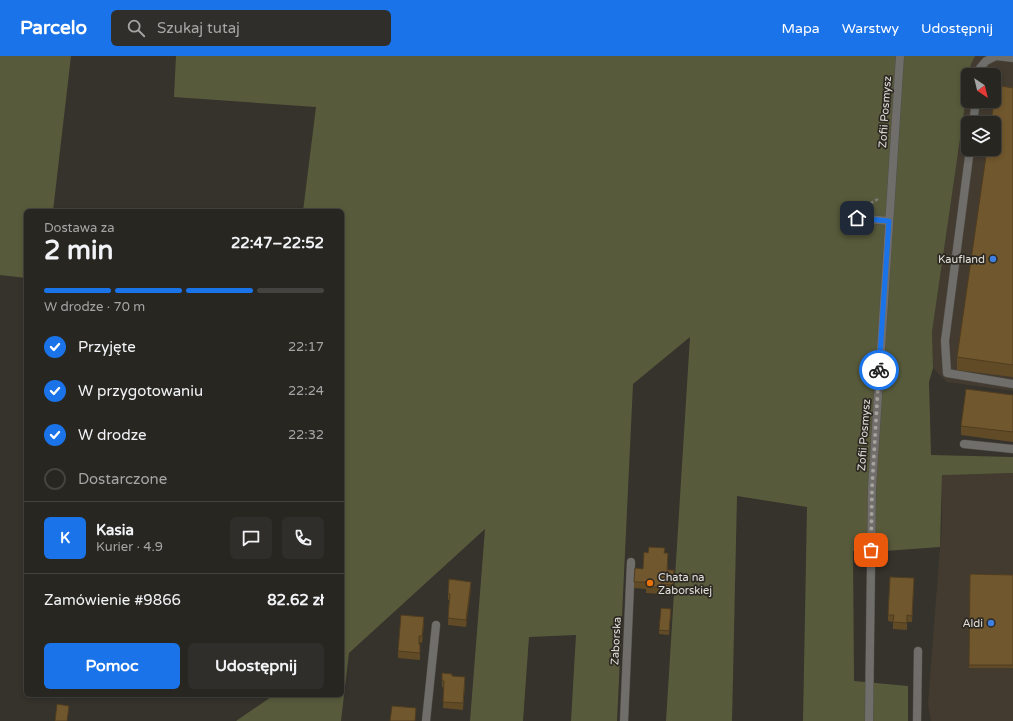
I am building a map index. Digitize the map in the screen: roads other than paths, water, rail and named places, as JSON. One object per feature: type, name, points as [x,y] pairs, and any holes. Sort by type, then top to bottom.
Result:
[{"type":"street","name":"Zofii Posmysz","points":[[869,721],[872,488],[900,56]]},
{"type":"street","points":[[980,68],[986,61],[996,56],[1013,58]]},
{"type":"street","points":[[969,156],[946,341],[947,373],[1013,384]]},
{"type":"street","points":[[857,218],[889,221]]},
{"type":"street","points":[[964,444],[1013,449]]},
{"type":"street","name":"Zaborska","points":[[624,721],[630,562]]},
{"type":"street","points":[[426,721],[436,625]]},
{"type":"street","points":[[917,721],[918,651]]},
{"type":"place","name":"Kaufland","points":[[993,259]]},
{"type":"place","name":"Chata na Zaborskiej","points":[[650,583]]},
{"type":"place","name":"Aldi","points":[[991,623]]}]
